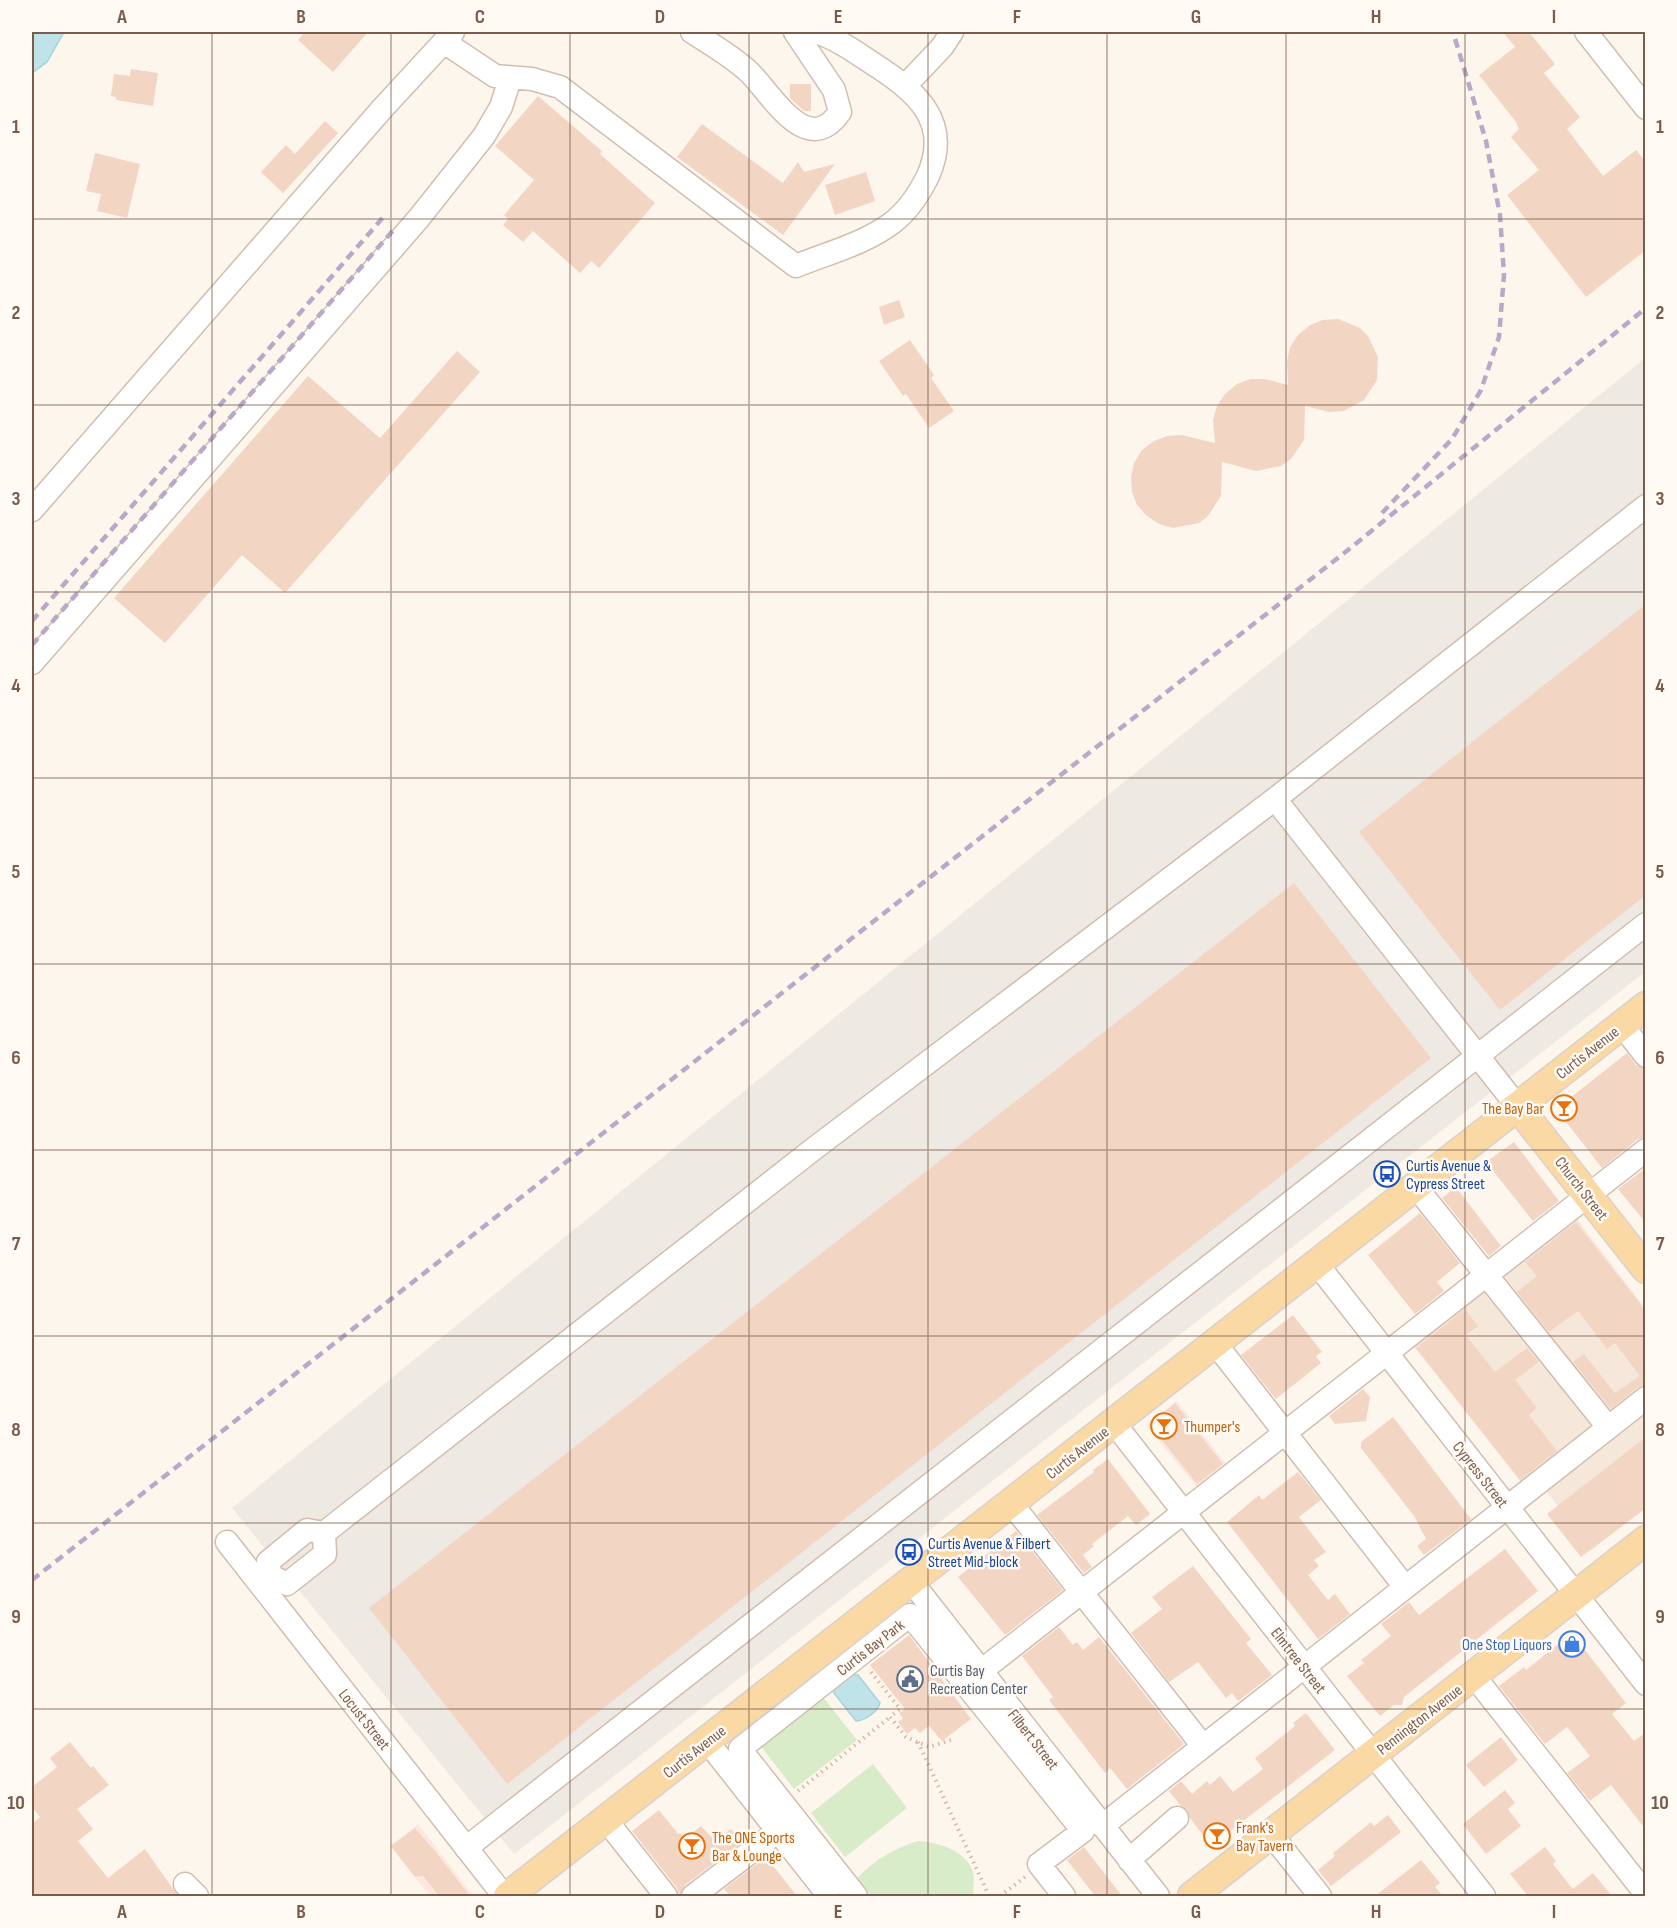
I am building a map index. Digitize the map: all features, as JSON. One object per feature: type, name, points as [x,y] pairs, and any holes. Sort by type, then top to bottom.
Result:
[{"type":"main road","name":"Curtis Avenue","points":[[506,1896],[1646,1006]]},
{"type":"main road","name":"Church Street","points":[[1518,1107],[1646,1269]]},
{"type":"main road","name":"Pennington Avenue","points":[[1192,1896],[1646,1540]]},
{"type":"street","points":[[692,32],[750,73],[785,114],[805,127],[822,129],[840,112],[834,90],[795,32]]},
{"type":"street","points":[[32,510],[382,109],[449,37],[479,68],[495,76],[531,79],[560,87],[796,266],[864,239],[892,223],[920,192],[931,169],[936,145],[933,122],[922,103],[906,85],[832,38],[816,32]]},
{"type":"street","points":[[906,85],[942,47],[952,32]]},
{"type":"street","points":[[1586,32],[1646,108]]},
{"type":"street","points":[[32,663],[419,218],[484,136],[501,107],[510,79]]},
{"type":"street","points":[[265,1580],[287,1584],[325,1554],[324,1533],[811,1151],[1275,800],[1646,506]]},
{"type":"street","points":[[1275,800],[1518,1107]]},
{"type":"street","points":[[466,1848],[1646,924]]},
{"type":"street","points":[[1621,1024],[1646,1056]]},
{"type":"street","points":[[981,1671],[1646,1150]]},
{"type":"street","points":[[1416,1186],[1608,1427]]},
{"type":"street","name":"Cypress Street","points":[[1317,1264],[1646,1684]]},
{"type":"street","points":[[1215,1343],[1405,1587]]},
{"type":"street","points":[[1102,1826],[1646,1398]]},
{"type":"street","name":"Elmtree Street","points":[[1114,1423],[1484,1896]]},
{"type":"street","points":[[1011,1503],[1203,1746]]},
{"type":"street","name":"Locust Street","points":[[227,1542],[265,1580],[466,1848],[506,1896]]},
{"type":"street","name":"Filbert Street","points":[[910,1581],[1158,1896]]},
{"type":"street","name":"Curtis Bay Park","points":[[856,1896],[740,1749],[910,1615],[1083,1831],[1039,1864],[1064,1896]]},
{"type":"street","points":[[1473,1676],[1646,1894]]},
{"type":"street","points":[[707,1741],[829,1896]]},
{"type":"street","points":[[1129,1860],[1178,1818]]},
{"type":"street","points":[[606,1820],[666,1896]]},
{"type":"street","points":[[693,1896],[778,1831]]},
{"type":"street","points":[[1271,1834],[1320,1896]]},
{"type":"path","points":[[797,1789],[900,1708],[859,1656]]},
{"type":"path","points":[[890,1717],[906,1737],[929,1747],[954,1739]]},
{"type":"path","points":[[918,1742],[989,1896]]},
{"type":"shaded area","points":[[1645,358],[1645,972],[514,1854],[232,1508]]},
{"type":"shaded area","points":[[1573,1214],[1645,1308],[1645,1392],[1610,1420],[1497,1273]]},
{"type":"shaded area","points":[[1484,1283],[1599,1429],[1524,1486],[1410,1342]]},
{"type":"shaded area","points":[[1177,1401],[1227,1465],[1198,1489],[1146,1425]]},
{"type":"shaded area","points":[[1645,1407],[1645,1508],[1592,1550],[1543,1487]]},
{"type":"shaded area","points":[[418,1824],[472,1894],[468,1896],[430,1896],[390,1846]]},
{"type":"green space","points":[[818,1691],[857,1740],[794,1789],[756,1740]]},
{"type":"green space","points":[[873,1764],[907,1808],[845,1857],[811,1813]]},
{"type":"green space","points":[[918,1841],[944,1846],[967,1861],[974,1877],[973,1896],[872,1896],[857,1878],[885,1855]]},
{"type":"water","points":[[32,32],[64,32],[47,62],[32,73]]},
{"type":"water","points":[[851,1675],[858,1675],[880,1703],[874,1712],[860,1721],[856,1721],[834,1693],[834,1688]]},
{"type":"building","points":[[305,32],[368,32],[333,72],[298,40]]},
{"type":"building","points":[[1503,32],[1529,32],[1555,64],[1544,73],[1580,117],[1567,129],[1603,176],[1636,150],[1646,162],[1646,250],[1586,297],[1507,195],[1539,170],[1511,137],[1519,129],[1516,122],[1479,75],[1515,47]]},
{"type":"building","points":[[131,69],[158,73],[153,106],[116,100],[116,97],[111,96],[114,74],[130,76]]},
{"type":"building","points":[[790,84],[811,84],[811,111],[804,111],[790,98]]},
{"type":"building","points":[[538,96],[602,151],[600,154],[655,203],[599,268],[591,261],[580,273],[533,231],[523,242],[503,225],[508,219],[504,215],[534,180],[495,146]]},
{"type":"building","points":[[325,121],[338,133],[283,193],[261,172],[286,145],[295,154]]},
{"type":"building","points":[[702,124],[783,183],[798,162],[804,172],[835,164],[783,235],[677,157]]},
{"type":"building","points":[[95,153],[140,164],[127,218],[97,211],[101,194],[86,191]]},
{"type":"building","points":[[866,172],[875,201],[835,215],[825,185]]},
{"type":"building","points":[[899,300],[905,317],[884,325],[879,307]]},
{"type":"building","points":[[1338,319],[1360,328],[1368,336],[1378,357],[1377,380],[1364,400],[1344,411],[1329,412],[1305,406],[1304,440],[1291,459],[1281,466],[1256,471],[1222,462],[1221,496],[1208,516],[1199,523],[1173,528],[1159,524],[1147,516],[1137,505],[1132,492],[1131,477],[1134,463],[1142,450],[1154,441],[1167,436],[1182,435],[1215,443],[1213,420],[1217,406],[1225,394],[1237,384],[1250,379],[1265,379],[1288,385],[1287,361],[1290,347],[1298,335],[1310,325],[1323,320]]},
{"type":"building","points":[[910,340],[934,375],[931,378],[954,411],[929,428],[906,394],[903,396],[879,361]]},
{"type":"building","points":[[457,351],[480,372],[285,593],[242,555],[165,643],[114,598],[308,376],[380,438]]},
{"type":"building","points":[[1646,604],[1646,895],[1500,1010],[1359,832]]},
{"type":"building","points":[[1294,883],[1431,1058],[507,1784],[369,1608]]},
{"type":"building","points":[[1627,1053],[1636,1065],[1646,1069],[1646,1137],[1638,1139],[1602,1168],[1556,1109]]},
{"type":"building","points":[[1514,1142],[1559,1201],[1533,1221],[1486,1162]]},
{"type":"building","points":[[1646,1168],[1646,1223],[1618,1189]]},
{"type":"building","points":[[1456,1187],[1501,1246],[1489,1256],[1442,1198]]},
{"type":"building","points":[[1420,1213],[1460,1263],[1437,1282],[1444,1291],[1415,1314],[1368,1255]]},
{"type":"building","points":[[1576,1222],[1646,1311],[1646,1385],[1638,1387],[1611,1409],[1573,1362],[1584,1354],[1615,1393],[1640,1376],[1615,1343],[1607,1349],[1578,1311],[1549,1332],[1517,1292],[1537,1276],[1525,1262]]},
{"type":"building","points":[[1465,1309],[1478,1326],[1466,1335],[1495,1372],[1527,1348],[1539,1362],[1515,1380],[1537,1408],[1529,1415],[1557,1451],[1520,1480],[1416,1348]]},
{"type":"building","points":[[1293,1315],[1322,1352],[1316,1356],[1321,1363],[1276,1399],[1241,1355]]},
{"type":"building","points":[[1363,1389],[1370,1397],[1366,1421],[1335,1424],[1329,1416]]},
{"type":"building","points":[[1175,1403],[1223,1464],[1197,1484],[1149,1424]]},
{"type":"building","points":[[1393,1417],[1471,1519],[1424,1555],[1417,1546],[1426,1539],[1414,1516],[1361,1448],[1361,1442]]},
{"type":"building","points":[[1646,1437],[1646,1508],[1581,1557],[1547,1514]]},
{"type":"building","points":[[1108,1459],[1150,1514],[1136,1525],[1128,1516],[1092,1544],[1094,1546],[1083,1555],[1092,1567],[1084,1573],[1037,1515]]},
{"type":"building","points":[[1298,1472],[1321,1500],[1299,1517],[1326,1552],[1314,1560],[1319,1566],[1308,1575],[1328,1600],[1335,1594],[1350,1614],[1318,1639],[1227,1522],[1259,1495],[1262,1500]]},
{"type":"building","points":[[1016,1531],[1063,1590],[1005,1635],[958,1577]]},
{"type":"building","points":[[1505,1549],[1538,1591],[1404,1697],[1402,1705],[1394,1705],[1380,1716],[1347,1676],[1364,1663],[1361,1660],[1391,1636],[1381,1624],[1409,1602],[1419,1615]]},
{"type":"building","points":[[1193,1566],[1251,1639],[1246,1643],[1272,1675],[1238,1701],[1232,1693],[1226,1698],[1198,1662],[1169,1682],[1131,1633],[1162,1609],[1152,1597]]},
{"type":"building","points":[[1059,1627],[1073,1645],[1077,1642],[1083,1650],[1099,1637],[1184,1744],[1127,1789],[1110,1768],[1105,1773],[1049,1700],[1053,1697],[1022,1656]]},
{"type":"building","points":[[1572,1633],[1626,1703],[1612,1714],[1634,1741],[1646,1732],[1646,1830],[1611,1785],[1590,1801],[1567,1773],[1590,1756],[1567,1727],[1545,1744],[1499,1686],[1524,1667],[1526,1670]]},
{"type":"building","name":"Curtis Bay Recreation Center","points":[[909,1635],[971,1719],[942,1741],[929,1726],[920,1733],[915,1728],[907,1734],[898,1722],[903,1718],[899,1713],[905,1709],[870,1665]]},
{"type":"building","points":[[1306,1713],[1335,1750],[1211,1846],[1190,1818],[1187,1810],[1169,1791],[1181,1781],[1192,1794],[1207,1781],[1210,1785],[1220,1776],[1233,1792],[1263,1769],[1255,1758],[1295,1726],[1293,1723]]},
{"type":"building","points":[[1501,1737],[1518,1760],[1484,1787],[1466,1765]]},
{"type":"building","points":[[70,1742],[91,1768],[93,1766],[109,1785],[77,1809],[93,1829],[78,1841],[108,1878],[145,1849],[178,1896],[32,1896],[32,1824],[40,1817],[32,1807],[32,1787],[57,1767],[50,1758]]},
{"type":"building","points":[[1505,1790],[1515,1803],[1508,1809],[1521,1826],[1486,1854],[1463,1824]]},
{"type":"building","points":[[659,1810],[678,1834],[680,1833],[685,1839],[701,1826],[715,1841],[731,1829],[742,1842],[685,1885],[680,1896],[677,1888],[632,1831]]},
{"type":"building","points":[[1388,1815],[1401,1832],[1331,1886],[1318,1870],[1335,1856],[1333,1853],[1371,1822],[1374,1826]]},
{"type":"building","points":[[415,1828],[470,1896],[439,1896],[423,1876],[415,1877],[391,1846]]},
{"type":"building","points":[[1084,1847],[1122,1896],[1095,1896],[1067,1860]]},
{"type":"building","points":[[1545,1847],[1556,1861],[1553,1864],[1573,1889],[1593,1873],[1612,1896],[1528,1896],[1510,1874]]},
{"type":"building","points":[[766,1857],[797,1896],[730,1896],[724,1889]]},
{"type":"building","points":[[1421,1860],[1440,1883],[1435,1887],[1443,1896],[1375,1896]]},
{"type":"railway","points":[[1382,513],[1452,439],[1481,390],[1499,337],[1504,275],[1500,215],[1486,141],[1453,32]]},
{"type":"railway","points":[[32,621],[386,214]]},
{"type":"railway","points":[[32,645],[396,227]]},
{"type":"railway","points":[[32,1580],[1343,554],[1646,308]]},
{"type":"place","name":"The Bay Bar","points":[[1564,1108]]},
{"type":"place","name":"Curtis Avenue & Cypress Street","points":[[1387,1174]]},
{"type":"place","name":"Thumper's","points":[[1164,1426]]},
{"type":"place","name":"Curtis Avenue & Filbert Street Mid-block","points":[[909,1552]]},
{"type":"place","name":"One Stop Liquors","points":[[1572,1644]]},
{"type":"place","name":"Curtis Bay Recreation Center","points":[[910,1679]]},
{"type":"place","name":"Frank's Bay Tavern","points":[[1217,1836]]},
{"type":"place","name":"The ONE Sports Bar & Lounge","points":[[692,1846]]}]
